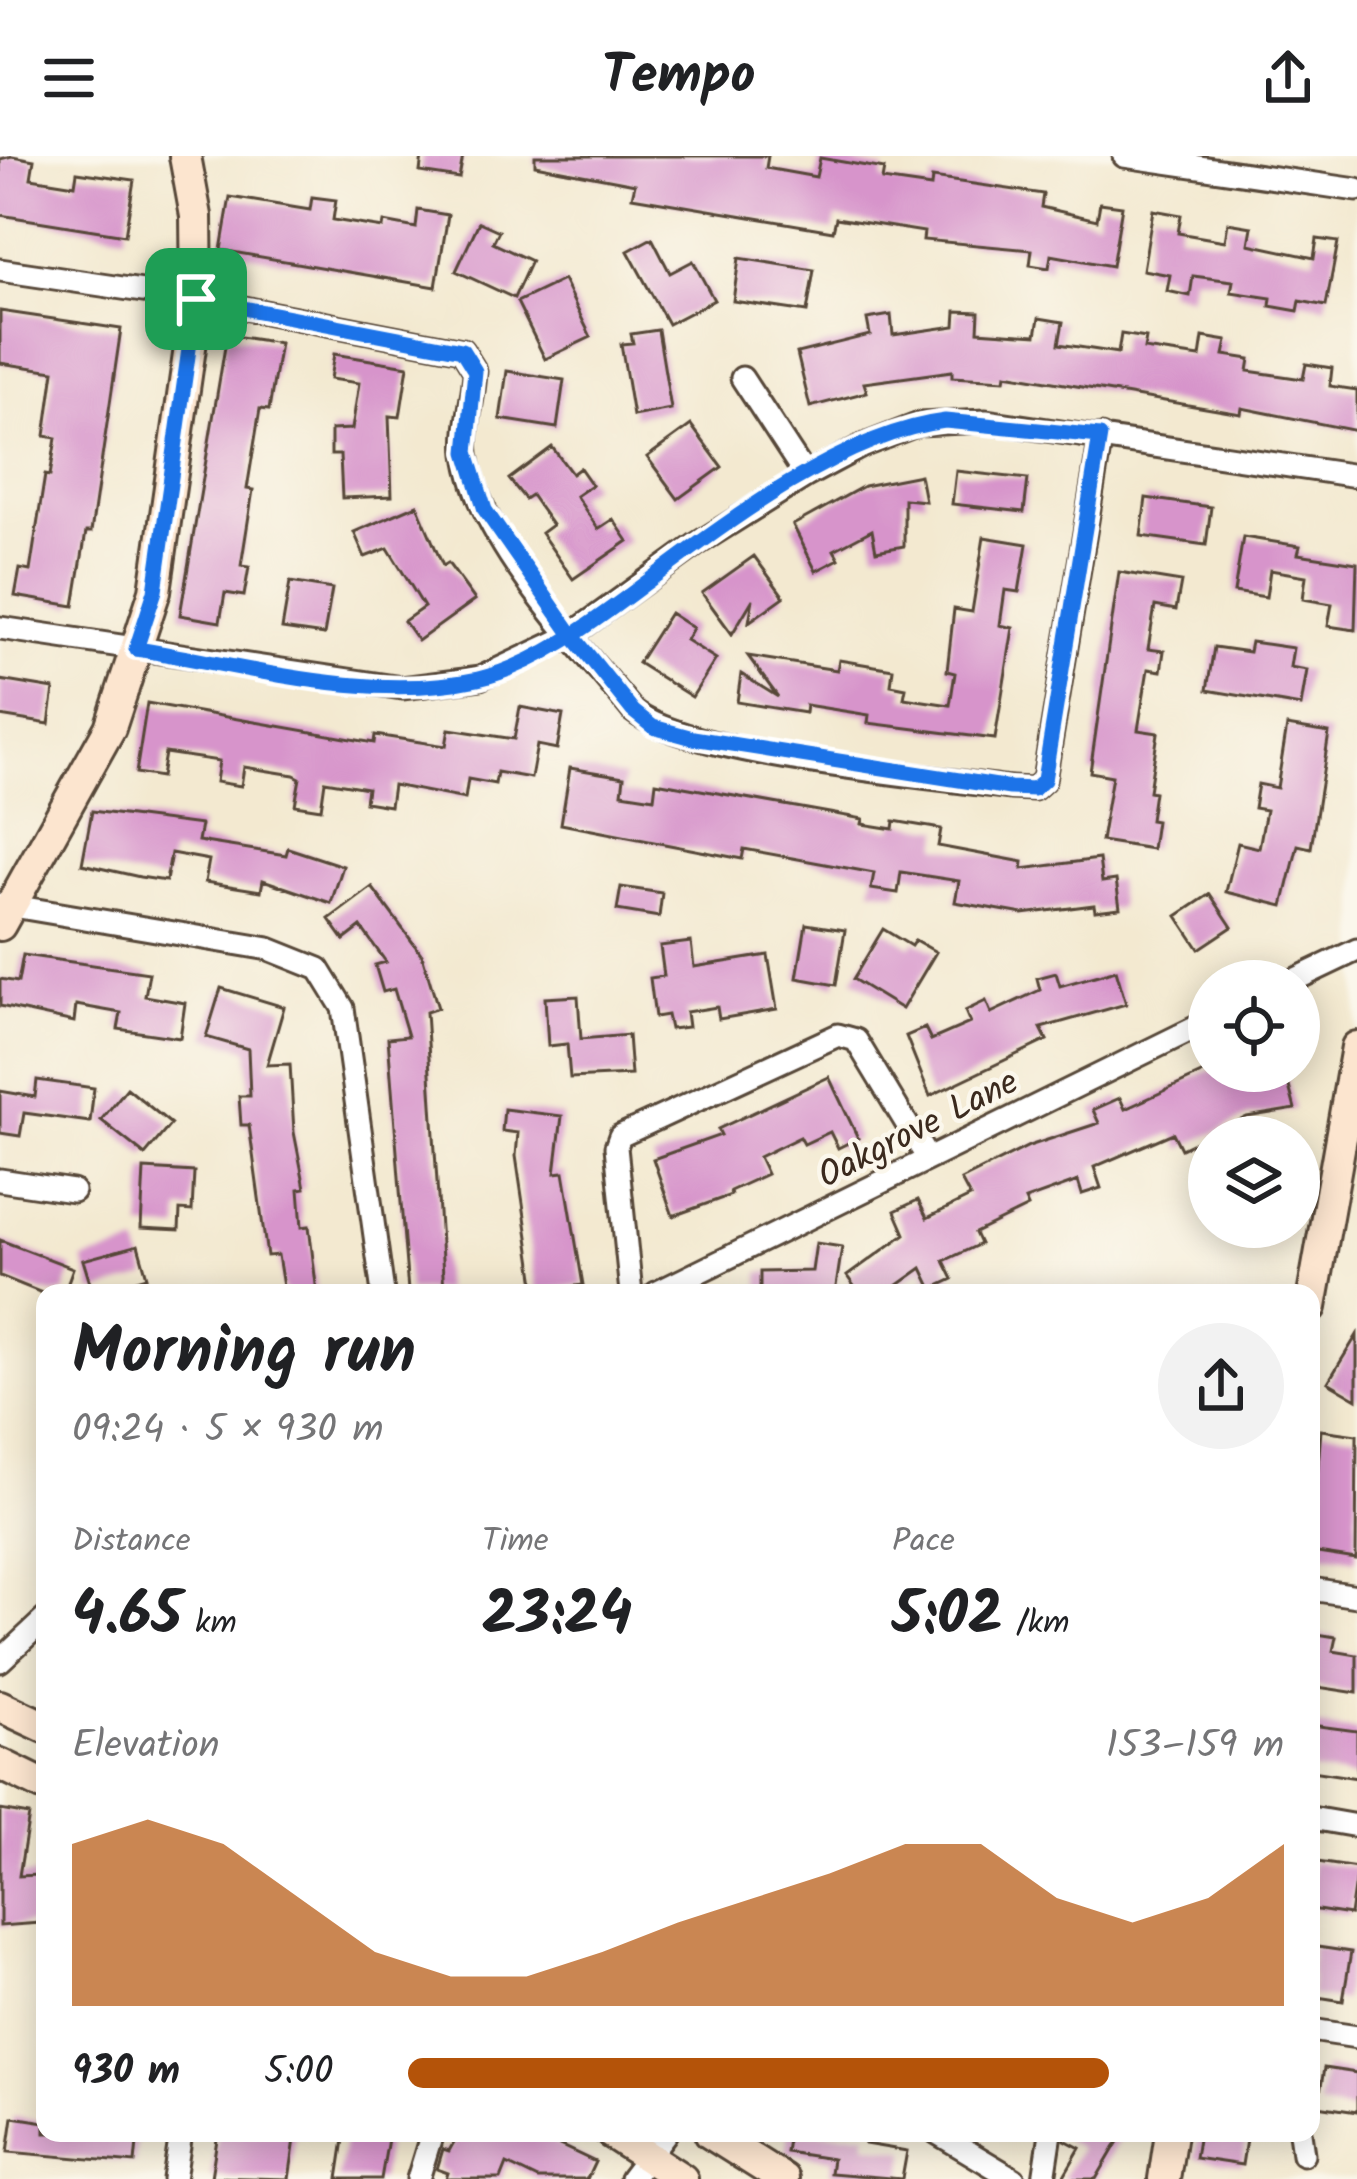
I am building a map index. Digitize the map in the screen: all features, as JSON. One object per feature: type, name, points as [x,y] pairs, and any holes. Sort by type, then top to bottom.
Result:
[{"type":"street","points":[[185,156],[196,216],[196,299],[155,591],[110,728],[4,912],[269,949],[319,970],[344,1008],[381,1284]]},
{"type":"street","points":[[1124,156],[1357,190]]},
{"type":"street","points":[[0,270],[196,299],[462,350],[475,371],[466,426],[472,478],[485,510],[572,635],[633,711],[653,727],[756,750],[1010,788],[1034,789],[1044,780],[1100,436]]},
{"type":"street","points":[[742,378],[806,476]]},
{"type":"street","points":[[0,628],[402,688],[480,678],[572,635],[698,544],[806,476],[862,446],[919,424],[986,422],[1357,476]]},
{"type":"street","points":[[1320,968],[1357,950]]},
{"type":"street","name":"Oakgrove Lane","points":[[674,1284],[1188,1031]]},
{"type":"street","points":[[630,1284],[616,1147],[620,1136],[730,1081],[838,1035],[856,1040],[928,1160]]},
{"type":"street","points":[[1315,1284],[1357,1048]]},
{"type":"street","points":[[0,1180],[73,1191]]},
{"type":"street","points":[[1320,1590],[1357,1596]]},
{"type":"street","points":[[0,1661],[36,1627]]},
{"type":"street","points":[[0,1706],[36,1723]]},
{"type":"street","points":[[0,1764],[36,1782]]},
{"type":"street","points":[[1320,1820],[1357,1826]]},
{"type":"street","points":[[1320,2031],[1357,2037]]},
{"type":"street","points":[[174,2179],[180,2142]]},
{"type":"street","points":[[418,2179],[429,2142]]},
{"type":"street","points":[[724,2142],[783,2179]]},
{"type":"street","points":[[953,2142],[1014,2179]]},
{"type":"street","points":[[1044,2179],[1050,2142]]},
{"type":"street","points":[[1164,2179],[1170,2142]]},
{"type":"street","points":[[649,2156],[682,2179]]},
{"type":"building","points":[[422,156],[463,156],[459,178],[420,172]]},
{"type":"building","points":[[535,156],[768,156],[766,168],[816,177],[820,158],[884,169],[882,180],[931,187],[932,178],[1043,194],[1041,207],[1097,220],[1100,203],[1122,206],[1112,266],[1051,255],[1049,268],[1030,265],[1032,250],[923,240],[924,232],[836,218],[833,231],[632,197],[635,184],[535,165]]},
{"type":"building","points":[[0,159],[34,160],[31,178],[75,185],[77,172],[134,180],[125,235],[0,215]]},
{"type":"building","points":[[230,197],[310,210],[312,197],[336,200],[333,220],[383,228],[384,222],[416,228],[418,210],[448,215],[436,287],[221,250]]},
{"type":"building","points":[[1153,210],[1181,215],[1178,233],[1225,241],[1228,223],[1252,227],[1249,244],[1314,258],[1317,239],[1338,242],[1326,306],[1300,301],[1298,311],[1270,306],[1271,298],[1231,292],[1233,281],[1193,276],[1190,296],[1167,291],[1170,275],[1143,270]]},
{"type":"building","points":[[479,222],[499,231],[493,243],[531,261],[514,298],[456,271]]},
{"type":"building","points":[[652,238],[670,273],[693,261],[714,300],[668,324],[628,251]]},
{"type":"building","points":[[739,258],[814,270],[807,312],[733,301]]},
{"type":"building","points":[[563,280],[591,337],[545,359],[517,302]]},
{"type":"building","points":[[0,311],[121,329],[91,532],[86,532],[74,606],[15,596],[20,569],[30,571],[45,475],[50,476],[56,438],[45,436],[54,371],[0,363]]},
{"type":"building","points":[[956,311],[979,312],[978,331],[1036,335],[1039,318],[1063,322],[1059,344],[1118,353],[1121,334],[1146,338],[1144,349],[1200,357],[1203,337],[1227,341],[1224,355],[1250,359],[1248,371],[1303,379],[1306,364],[1332,368],[1330,386],[1357,390],[1357,431],[1242,408],[1241,414],[1006,374],[1005,380],[952,377],[952,371],[864,383],[867,392],[810,407],[797,353],[870,335],[867,319],[891,315],[893,335],[955,326]]},
{"type":"building","points":[[658,330],[671,409],[633,416],[621,344],[633,343],[631,334]]},
{"type":"building","points":[[227,335],[280,343],[269,410],[260,409],[247,489],[253,490],[241,566],[249,567],[244,596],[225,593],[220,622],[180,615]]},
{"type":"building","points":[[334,354],[408,366],[400,417],[389,416],[392,496],[342,498],[340,455],[331,455],[331,430],[352,429],[359,383],[330,379]]},
{"type":"building","points":[[507,371],[564,380],[557,428],[500,419]]},
{"type":"building","points":[[691,425],[722,467],[678,499],[647,457]]},
{"type":"building","points":[[552,447],[572,474],[580,468],[592,485],[576,496],[598,529],[613,519],[628,541],[573,579],[541,533],[552,525],[531,495],[525,499],[509,479]]},
{"type":"building","points":[[956,471],[1028,479],[1024,512],[952,504]]},
{"type":"building","points":[[920,475],[925,501],[904,499],[904,546],[876,551],[872,530],[834,550],[839,559],[816,571],[793,525],[864,486]]},
{"type":"building","points":[[1146,498],[1211,507],[1206,545],[1141,536]]},
{"type":"building","points":[[417,505],[443,566],[448,563],[475,600],[418,641],[404,621],[424,607],[388,548],[365,557],[354,532]]},
{"type":"building","points":[[984,537],[1027,544],[1019,592],[1005,590],[1000,625],[1013,628],[995,739],[868,723],[869,715],[806,705],[805,713],[737,702],[741,674],[778,697],[748,656],[837,670],[839,660],[893,669],[891,685],[906,688],[904,698],[950,705],[955,673],[947,671],[954,609],[972,612]]},
{"type":"building","points":[[1243,537],[1300,546],[1298,554],[1357,563],[1355,630],[1328,626],[1332,604],[1303,599],[1306,576],[1270,570],[1266,597],[1234,592]]},
{"type":"building","points":[[754,556],[784,597],[749,622],[753,599],[732,634],[702,593]]},
{"type":"building","points":[[1119,572],[1181,582],[1176,610],[1155,606],[1148,649],[1164,651],[1161,671],[1148,669],[1138,730],[1158,733],[1149,791],[1154,792],[1150,820],[1156,821],[1152,849],[1101,841],[1112,776],[1090,772]]},
{"type":"building","points":[[290,582],[332,589],[324,635],[282,629]]},
{"type":"building","points":[[670,613],[693,628],[686,640],[716,659],[692,697],[638,663]]},
{"type":"building","points":[[1251,642],[1293,648],[1290,667],[1307,670],[1301,706],[1207,690],[1214,647],[1249,652]]},
{"type":"building","points":[[0,680],[54,689],[49,724],[0,716]]},
{"type":"building","points":[[147,703],[374,743],[375,735],[446,746],[449,729],[514,739],[520,707],[563,715],[557,749],[537,745],[531,778],[497,772],[495,784],[468,779],[465,799],[393,785],[390,806],[365,802],[367,788],[325,781],[321,809],[295,805],[300,778],[294,775],[244,767],[241,786],[216,782],[219,761],[165,753],[161,777],[136,773]]},
{"type":"building","points":[[1287,726],[1329,733],[1311,848],[1298,845],[1283,906],[1226,892],[1238,843],[1259,848],[1266,810],[1254,808],[1258,784],[1277,788]]},
{"type":"building","points":[[570,768],[624,777],[622,793],[654,798],[656,782],[863,819],[862,824],[893,829],[894,821],[941,829],[938,846],[1023,862],[1022,869],[1099,859],[1102,882],[1116,880],[1120,908],[1095,911],[1094,905],[1023,914],[955,902],[959,881],[901,872],[898,893],[871,889],[874,873],[744,849],[742,859],[561,824]]},
{"type":"building","points":[[92,811],[201,825],[198,841],[286,855],[288,848],[343,866],[331,903],[263,880],[261,891],[205,882],[209,860],[171,853],[166,881],[140,877],[82,864]]},
{"type":"building","points":[[372,887],[422,955],[438,1008],[426,1012],[444,1284],[407,1284],[388,1038],[408,1036],[394,989],[383,992],[375,965],[386,962],[361,927],[344,940],[329,919]]},
{"type":"building","points":[[621,887],[662,893],[659,917],[617,910]]},
{"type":"building","points":[[1210,894],[1232,927],[1199,949],[1177,916]]},
{"type":"building","points":[[806,924],[845,930],[836,985],[797,978]]},
{"type":"building","points":[[883,929],[911,946],[915,940],[936,952],[902,1009],[853,979]]},
{"type":"building","points":[[691,942],[694,967],[768,955],[777,1009],[719,1019],[717,1007],[686,1012],[688,1027],[670,1029],[667,1015],[655,1017],[650,978],[664,976],[660,946]]},
{"type":"building","points":[[23,955],[149,973],[145,996],[185,1003],[180,1038],[118,1029],[121,1013],[76,1005],[74,1022],[0,1006],[0,979],[18,982]]},
{"type":"building","points":[[1116,970],[1126,1004],[1041,1028],[1047,1040],[930,1096],[906,1036],[925,1028],[931,1040],[970,1023],[965,1011],[986,1001],[991,1013],[1040,990],[1037,978],[1056,973],[1060,986]]},
{"type":"building","points":[[221,988],[284,1007],[267,1065],[290,1064],[294,1132],[305,1188],[299,1189],[302,1227],[309,1226],[316,1284],[283,1284],[278,1255],[267,1256],[249,1125],[241,1125],[239,1096],[250,1096],[248,1049],[206,1037]]},
{"type":"building","points":[[578,996],[581,1039],[628,1035],[631,1075],[570,1078],[567,1044],[548,1046],[545,998]]},
{"type":"building","points":[[829,1077],[858,1138],[838,1148],[830,1132],[804,1144],[800,1137],[759,1157],[767,1174],[730,1191],[731,1195],[673,1216],[653,1159],[721,1135],[718,1129]]},
{"type":"building","points":[[37,1080],[94,1088],[90,1122],[24,1113],[20,1136],[0,1133],[0,1091],[35,1097]]},
{"type":"building","points":[[1188,1080],[1188,1092],[1291,1092],[1295,1109],[1253,1116],[1188,1116],[1188,1146],[1181,1149],[1173,1133],[1094,1167],[1101,1188],[1082,1194],[1078,1181],[1025,1200],[1028,1207],[975,1233],[980,1244],[944,1261],[953,1279],[942,1284],[930,1284],[922,1268],[900,1284],[853,1284],[847,1276],[905,1234],[895,1211],[918,1200],[927,1218],[970,1197],[961,1180],[1029,1146],[1099,1123],[1093,1110],[1120,1098],[1125,1109]]},
{"type":"building","points":[[127,1088],[171,1124],[145,1155],[101,1120]]},
{"type":"building","points":[[504,1109],[562,1116],[555,1173],[564,1172],[583,1284],[535,1284],[516,1156],[518,1133],[502,1131]]},
{"type":"building","points":[[144,1169],[194,1172],[192,1211],[180,1210],[179,1230],[141,1228]]},
{"type":"building","points":[[0,1240],[73,1268],[67,1284],[36,1284],[36,1291],[0,1276]]},
{"type":"building","points":[[816,1243],[842,1247],[836,1284],[760,1284],[760,1272],[812,1271]]},
{"type":"building","points":[[138,1245],[147,1277],[123,1284],[90,1284],[83,1260]]},
{"type":"building","points":[[1357,1335],[1357,1399],[1328,1382]]},
{"type":"building","points":[[1321,1430],[1357,1435],[1356,1559],[1320,1553]]},
{"type":"building","points":[[1320,1634],[1336,1637],[1333,1651],[1357,1655],[1357,1693],[1320,1687]]},
{"type":"building","points":[[1320,1726],[1357,1731],[1357,1778],[1320,1772]]},
{"type":"building","points":[[0,1810],[29,1815],[19,1876],[36,1875],[36,1923],[0,1926]]},
{"type":"building","points":[[1320,1862],[1357,1868],[1350,1915],[1320,1910]]},
{"type":"building","points":[[1320,1947],[1351,1952],[1343,2001],[1320,1997]]},
{"type":"building","points":[[1324,2068],[1357,2073],[1357,2112],[1320,2106]]},
{"type":"building","points":[[13,2117],[36,2121],[36,2142],[137,2142],[135,2163],[8,2152]]},
{"type":"building","points":[[217,2142],[295,2142],[289,2179],[211,2177]]},
{"type":"building","points":[[344,2142],[387,2142],[381,2179],[338,2179]]},
{"type":"building","points":[[454,2142],[553,2142],[595,2162],[587,2179],[538,2179],[507,2164],[501,2179],[446,2179],[448,2173],[437,2169],[443,2149],[449,2151]]},
{"type":"building","points":[[788,2142],[865,2142],[907,2151],[902,2179],[830,2173],[832,2159],[786,2152]]},
{"type":"building","points":[[1069,2142],[1118,2142],[1096,2179],[1062,2179],[1080,2148]]},
{"type":"building","points":[[1198,2142],[1246,2142],[1242,2165],[1195,2158]]},
{"type":"route","points":[[196,299],[155,591],[136,649],[374,687],[480,678],[572,635],[698,544],[862,446],[919,424],[945,421],[1100,436],[1044,780],[1034,789],[1010,788],[756,750],[653,727],[633,711],[572,635],[485,510],[467,452],[475,371],[462,350],[445,343],[196,299]]}]
